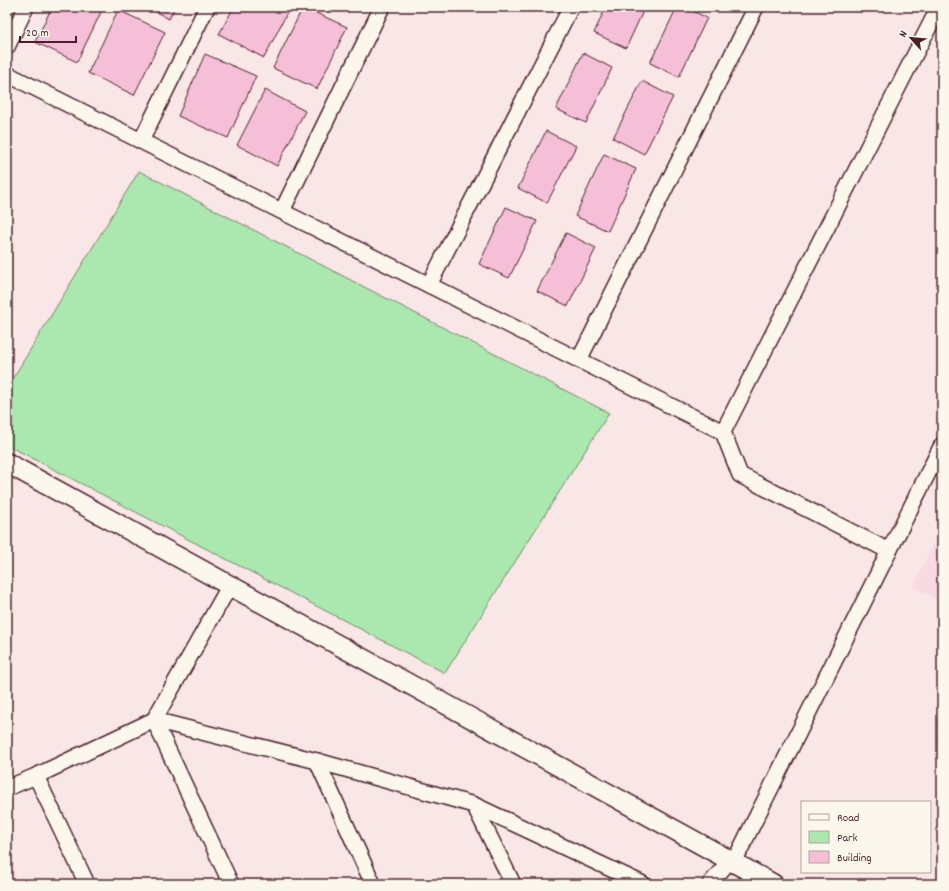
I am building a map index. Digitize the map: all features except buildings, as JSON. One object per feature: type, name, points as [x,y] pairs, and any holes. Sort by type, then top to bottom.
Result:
[{"type":"street","points":[[7,47],[26,7]]},
{"type":"street","points":[[141,141],[207,7]]},
{"type":"street","points":[[282,211],[382,7]]},
{"type":"street","points":[[429,285],[571,7]]},
{"type":"street","points":[[579,360],[756,7]]},
{"type":"street","points":[[722,432],[939,7]]},
{"type":"street","points":[[7,74],[722,432],[740,475],[889,551]]},
{"type":"street","points":[[710,884],[732,861],[942,445]]},
{"type":"street","points":[[7,463],[773,884]]},
{"type":"street","points":[[7,788],[36,776],[154,720],[230,585]]},
{"type":"street","points":[[154,720],[317,761],[474,805],[643,884]]},
{"type":"street","points":[[154,720],[231,884]]},
{"type":"street","points":[[317,761],[373,884]]},
{"type":"street","points":[[36,776],[87,884]]},
{"type":"street","points":[[474,805],[513,884]]},
{"type":"shaded area","points":[[942,527],[942,601],[913,587]]},
{"type":"green space","points":[[139,171],[609,413],[445,673],[7,445],[7,388]]}]
